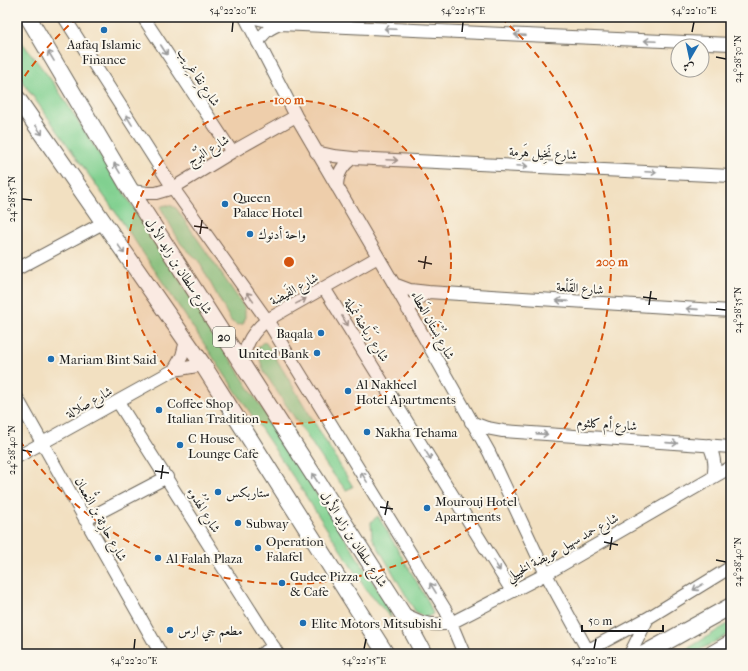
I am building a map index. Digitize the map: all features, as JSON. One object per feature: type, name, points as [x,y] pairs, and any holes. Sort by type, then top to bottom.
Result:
[{"type":"main road","points":[[17,17],[31,23]]},
{"type":"main road","name":"شارع سلطان بن زايد الأول","points":[[31,23],[131,191],[402,613],[424,654]]},
{"type":"main road","name":"20","points":[[17,98],[203,365],[386,654]]},
{"type":"main road","points":[[644,654],[731,606]]},
{"type":"main road","points":[[712,654],[731,643]]},
{"type":"street","points":[[64,17],[173,188],[267,320],[446,611],[464,654]]},
{"type":"street","name":"شارع نِقا غِريب","points":[[143,17],[232,152]]},
{"type":"street","name":"شارع بُسْتَان العَطاء","points":[[245,17],[316,152],[394,284],[489,452],[546,574],[585,652]]},
{"type":"street","points":[[251,17],[280,24],[731,44]]},
{"type":"street","points":[[258,43],[264,33],[280,24]]},
{"type":"street","name":"شارع البُرْج","points":[[131,191],[152,193],[173,188],[232,152],[296,116]]},
{"type":"street","name":"شارع نَخِيل هَرمة","points":[[316,152],[353,158],[731,176]]},
{"type":"street","points":[[337,187],[338,176],[341,170],[353,158]]},
{"type":"street","points":[[17,269],[103,223]]},
{"type":"street","name":"شارع الفَيضة","points":[[241,362],[252,333],[267,320],[378,257]]},
{"type":"street","name":"شارع القَلْعة","points":[[394,284],[410,290],[428,292],[731,311]]},
{"type":"street","name":"شارع رَبَّاضة نمَيلة","points":[[324,288],[512,591]]},
{"type":"street","points":[[408,310],[416,300],[428,292]]},
{"type":"street","points":[[174,370],[182,356],[186,341]]},
{"type":"street","name":"شارع صَلالة","points":[[17,458],[174,370],[203,365]]},
{"type":"street","name":"شارع حارِثة بن النُّعمان","points":[[17,398],[161,654]]},
{"type":"street","name":"شارع الهُدُوء","points":[[118,402],[276,650]]},
{"type":"street","name":"شارع أم كلثوم","points":[[471,422],[487,428],[503,431],[731,447]]},
{"type":"street","points":[[489,452],[494,440],[503,431]]},
{"type":"street","points":[[708,445],[712,451],[715,464],[713,476]]},
{"type":"street","name":"شارع حمد سهيل عويضة الخييلي","points":[[402,613],[422,623],[442,625],[450,622],[546,574],[713,476],[731,467]]},
{"type":"street","points":[[85,520],[167,477]]},
{"type":"street","points":[[585,652],[648,618],[731,567]]},
{"type":"street","points":[[630,654],[648,618]]},
{"type":"street","points":[[373,632],[375,654]]},
{"type":"street","points":[[261,654],[276,650]]},
{"type":"green space","points":[[17,36],[55,85],[389,607],[391,618],[367,591],[300,487],[121,220],[17,74]]},
{"type":"green space","points":[[166,205],[176,208],[245,308],[245,319],[243,324],[237,325],[231,321],[198,260],[181,244],[161,208],[162,206]]},
{"type":"green space","points":[[265,342],[353,487],[346,490],[329,469],[264,372],[258,353],[259,346]]},
{"type":"green space","points":[[378,516],[428,601],[433,614],[425,618],[415,611],[372,537],[371,522]]},
{"type":"green space","points":[[731,622],[731,633],[692,654],[679,654]]},
{"type":"place","name":"Aafaq Islamic Finance","points":[[104,30]]},
{"type":"place","name":"Queen Palace Hotel","points":[[225,204]]},
{"type":"place","name":"واحة أدنوك","points":[[250,234]]},
{"type":"place","name":"Baqala","points":[[321,333]]},
{"type":"place","name":"United Bank","points":[[317,353]]},
{"type":"place","name":"Mariam Bint Said","points":[[51,359]]},
{"type":"place","name":"Al Nakheel Hotel Apartments","points":[[348,391]]},
{"type":"place","name":"Coffee Shop Italian Tradition","points":[[159,410]]},
{"type":"place","name":"Nakha Tehama","points":[[367,432]]},
{"type":"place","name":"C House Lounge Cafe","points":[[180,445]]},
{"type":"place","name":"ستاربكس","points":[[218,492]]},
{"type":"place","name":"Mourouj Hotel Apartments","points":[[427,508]]},
{"type":"place","name":"Subway","points":[[238,523]]},
{"type":"place","name":"Operation Falafel","points":[[258,548]]},
{"type":"place","name":"Al Falah Plaza","points":[[158,558]]},
{"type":"place","name":"Gudee Pizza & Cafe","points":[[282,583]]},
{"type":"place","name":"Elite Motors Mitsubishi","points":[[303,623]]},
{"type":"place","name":"مطعم جي ارس","points":[[170,630]]}]
